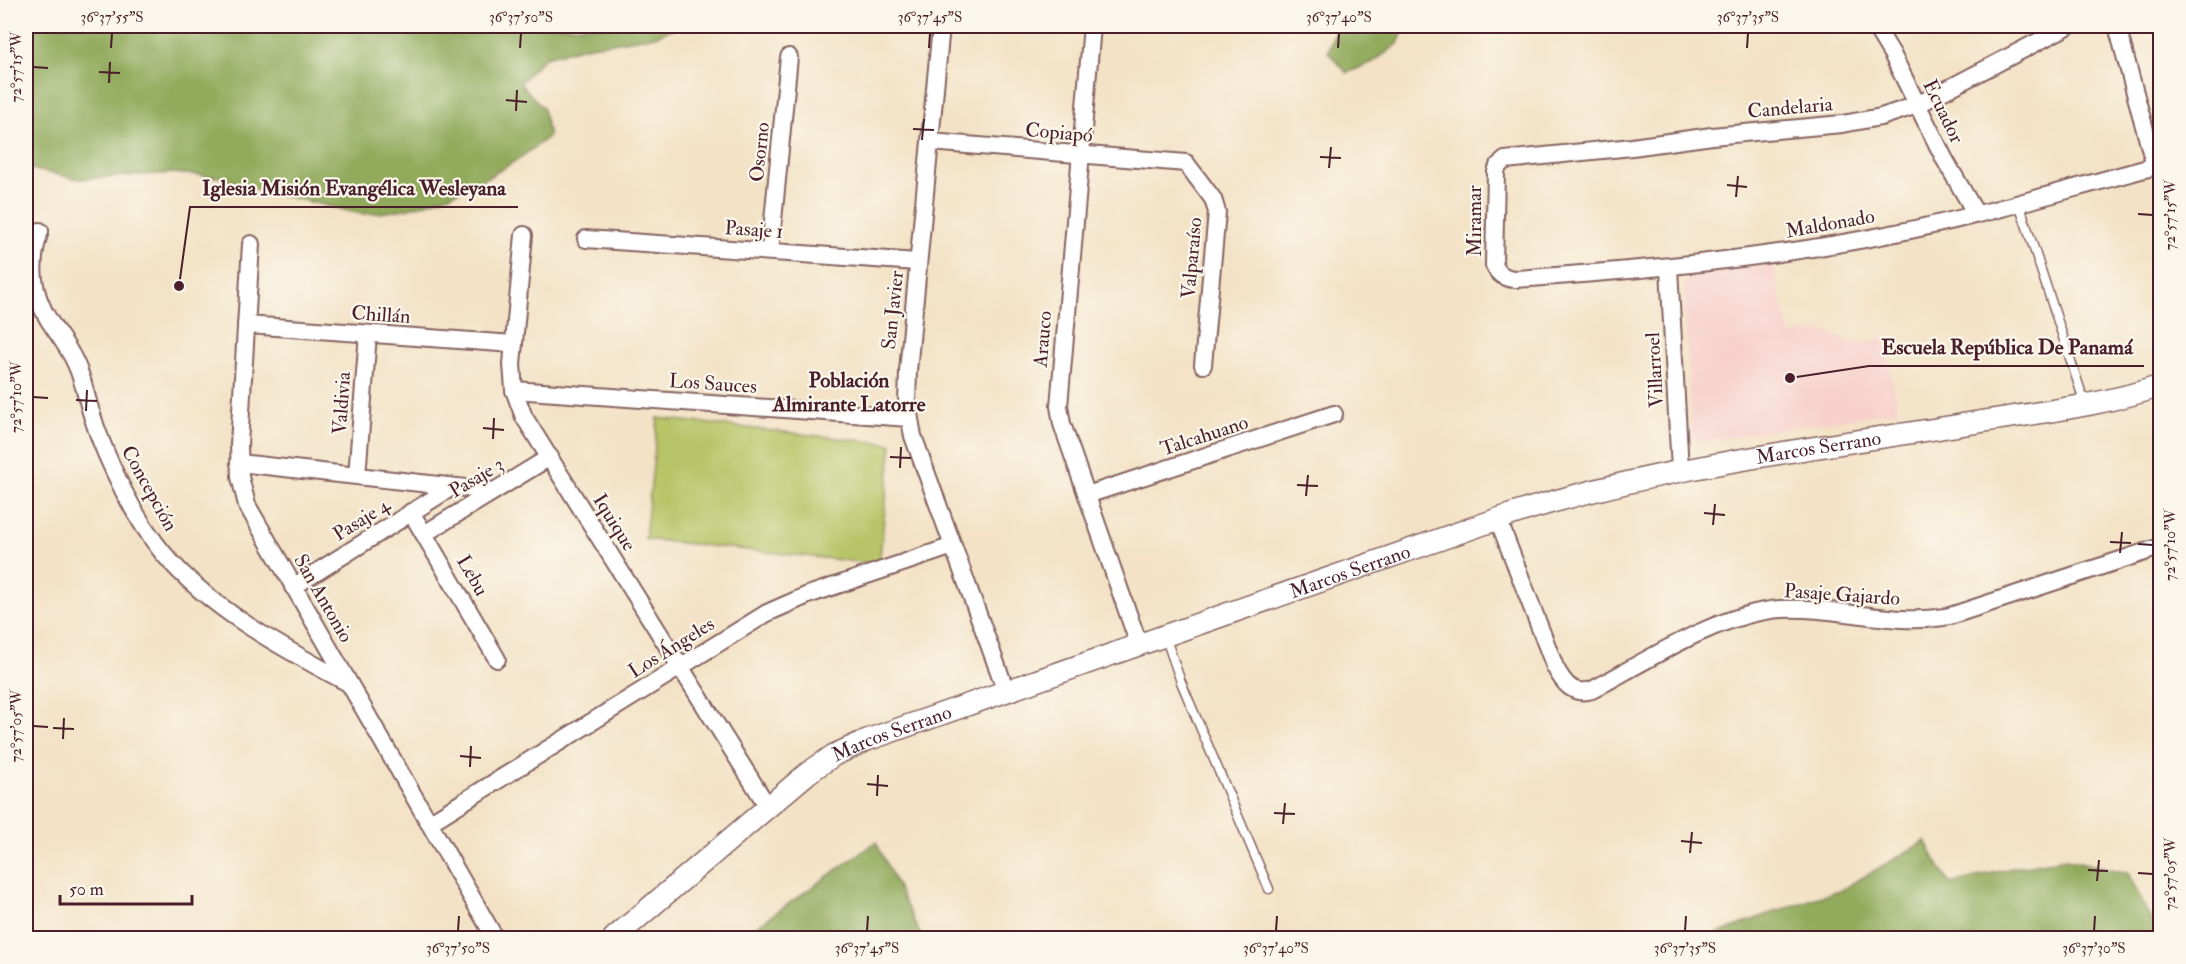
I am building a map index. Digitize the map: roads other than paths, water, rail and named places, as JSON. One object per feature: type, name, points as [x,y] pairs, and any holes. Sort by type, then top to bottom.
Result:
[{"type":"street","name":"San Javier","points":[[941,26],[907,379],[909,418],[913,436],[1006,691]]},
{"type":"street","name":"Arauco","points":[[1092,26],[1059,406],[1062,424],[1139,645]]},
{"type":"street","name":"Ecuador","points":[[1875,26],[1893,54],[1917,105],[1976,214]]},
{"type":"street","name":"Candelaria","points":[[1498,166],[1510,158],[1623,148],[1712,135],[1862,122],[1917,105],[2068,26]]},
{"type":"street","points":[[2117,26],[2158,166]]},
{"type":"street","name":"Osorno","points":[[770,251],[789,57]]},
{"type":"street","name":"Copiapó","points":[[930,142],[1186,163]]},
{"type":"street","name":"Valparaíso","points":[[1186,163],[1213,199],[1217,212],[1203,365]]},
{"type":"street","name":"Miramar","points":[[1498,166],[1493,259],[1496,270],[1500,274]]},
{"type":"street","name":"Maldonado","points":[[1500,274],[1516,279],[1669,267],[1805,250],[1976,214],[2158,166]]},
{"type":"street","name":"Concepción","points":[[40,231],[32,268],[37,296],[51,324],[73,356],[101,441],[113,471],[138,519],[179,570],[213,600],[277,643],[348,684]]},
{"type":"street","name":"Iquique","points":[[524,235],[512,370],[514,390],[524,417],[768,807]]},
{"type":"street","name":"Pasaje 1","points":[[586,239],[918,261]]},
{"type":"street","name":"San Antonio","points":[[251,244],[239,463],[247,505],[495,939]]},
{"type":"street","name":"Villarroel","points":[[1669,267],[1680,470]]},
{"type":"street","name":"Chillán","points":[[246,325],[514,344]]},
{"type":"street","name":"Valdivia","points":[[357,476],[368,334]]},
{"type":"street","name":"Marcos Serrano","points":[[614,939],[820,763],[850,747],[1006,691],[1572,494],[1680,470],[2085,404],[2131,395],[2160,386]]},
{"type":"street","name":"Los Sauces","points":[[514,390],[909,418]]},
{"type":"street","name":"Talcahuano","points":[[1087,495],[1334,414]]},
{"type":"street","name":"Pasaje 3","points":[[424,534],[550,457]]},
{"type":"street","points":[[239,463],[493,491]]},
{"type":"street","name":"Pasaje 4","points":[[293,587],[452,487]]},
{"type":"street","name":"Lebu","points":[[411,513],[497,659]]},
{"type":"street","name":"Pasaje Gajardo","points":[[1498,519],[1555,667],[1568,687],[1580,692],[1592,690],[1703,631],[1742,616],[1763,611],[1797,609],[1901,620],[1933,619],[1950,616],[2160,548]]},
{"type":"street","name":"Los Ángeles","points":[[429,823],[780,606],[953,546]]},
{"type":"lane","points":[[2019,202],[2085,404]]},
{"type":"lane","points":[[1165,635],[1181,682],[1269,889]]},
{"type":"place","name":"Iglesia Misión Evangélica Wesleyana","points":[[179,286]]},
{"type":"place","name":"Escuela República De Panamá","points":[[1790,378]]},
{"type":"district","name":"Población Almirante Latorre","points":[[849,392]]}]
